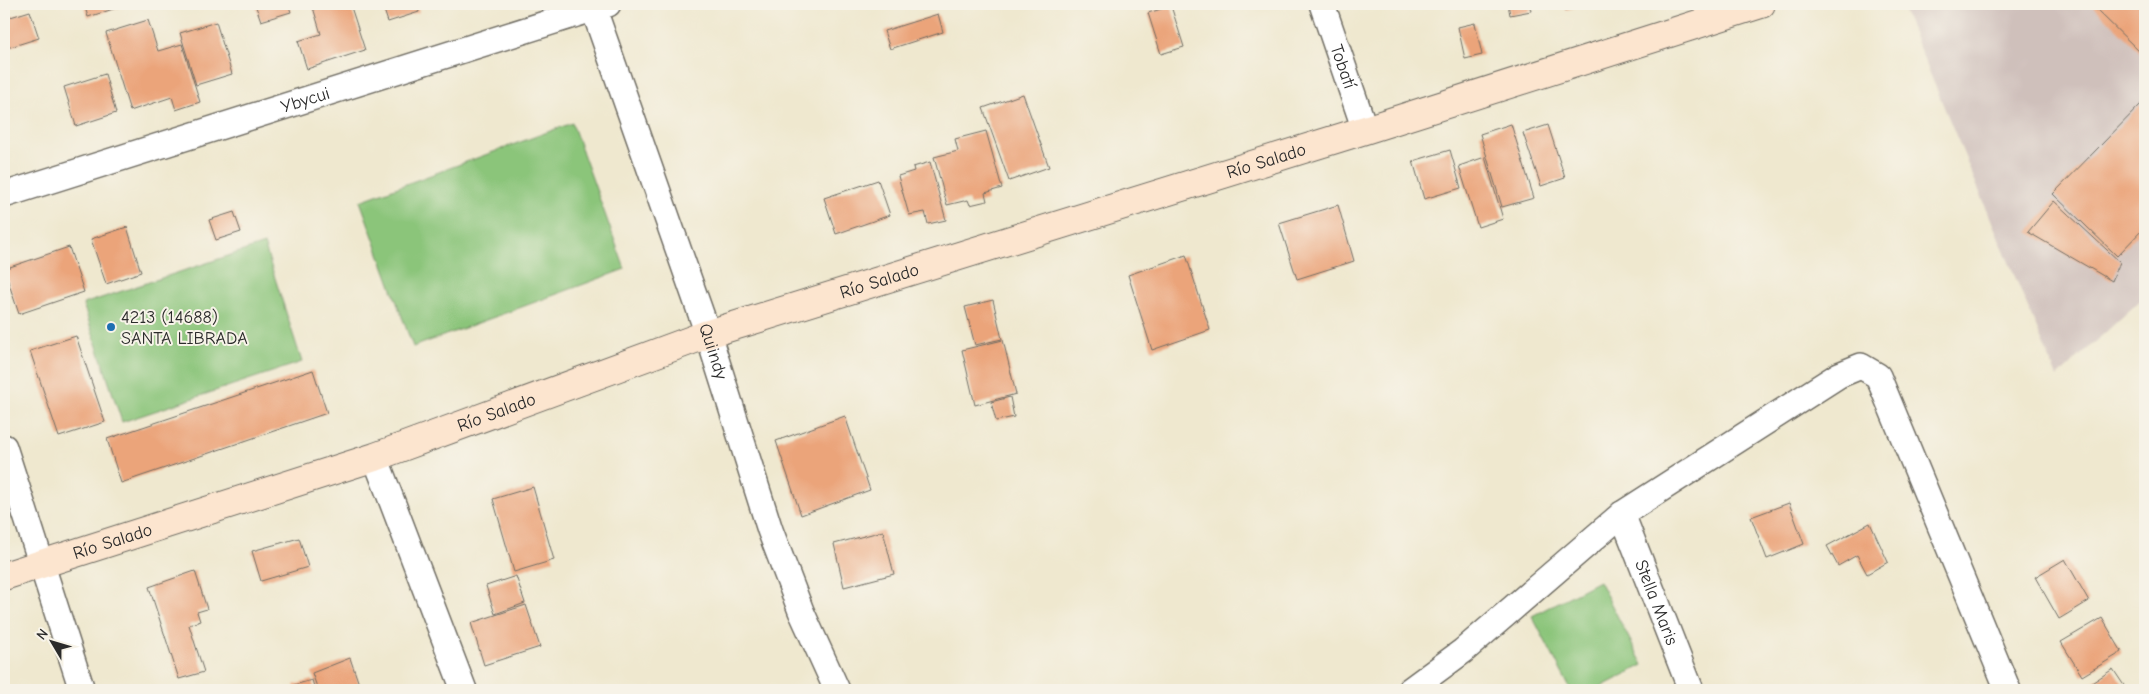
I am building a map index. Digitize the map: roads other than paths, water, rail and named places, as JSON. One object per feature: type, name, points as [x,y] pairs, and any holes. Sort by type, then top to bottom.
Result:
[{"type":"street","name":"Tobatí","points":[[1322,4],[1365,130]]},
{"type":"street","name":"Río Salado","points":[[4,576],[375,457],[708,334],[1365,130],[1761,4]]},
{"type":"street","name":"Ybycui","points":[[4,195],[598,5]]},
{"type":"street","name":"Quiindy","points":[[598,5],[708,334],[770,530],[801,611],[837,690]]},
{"type":"street","points":[[1410,690],[1463,651],[1622,514],[1839,374],[1861,366],[1878,376],[2008,690]]},
{"type":"street","points":[[4,447],[82,690]]},
{"type":"street","points":[[375,457],[464,690]]},
{"type":"street","name":"Stella Maris","points":[[1622,514],[1691,690]]},
{"type":"place","name":"4213 (14688) SANTA LIBRADA","points":[[111,327]]}]
